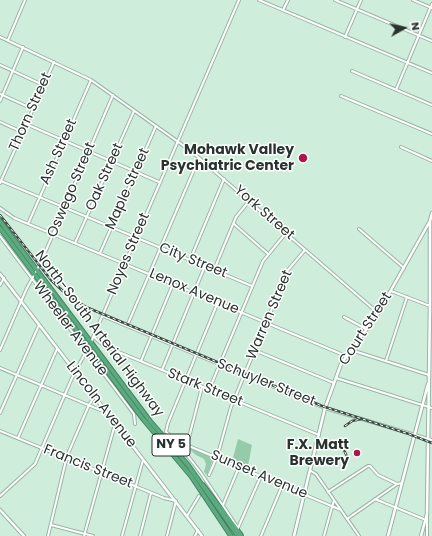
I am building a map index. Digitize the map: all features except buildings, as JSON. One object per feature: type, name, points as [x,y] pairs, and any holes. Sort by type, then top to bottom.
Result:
[{"type":"highway","name":"North-South Arterial Highway","points":[[0,221],[150,421],[188,465],[230,527],[241,536]]},
{"type":"highway","name":"North-South Arterial Highway","points":[[0,228],[36,271]]},
{"type":"highway","name":"North-South Arterial Highway","points":[[90,343],[146,422],[191,476],[230,535]]},
{"type":"highway","points":[[188,465],[241,536]]},
{"type":"street","points":[[8,40],[25,0]]},
{"type":"street","name":"Noyes Street","points":[[0,496],[35,464],[75,372],[94,337],[159,182],[239,0]]},
{"type":"street","points":[[259,0],[432,73]]},
{"type":"street","points":[[283,10],[288,0]]},
{"type":"street","points":[[335,0],[432,41]]},
{"type":"street","points":[[345,37],[361,0]]},
{"type":"street","points":[[413,0],[431,8]]},
{"type":"street","points":[[396,90],[432,4]]},
{"type":"street","name":"York Street","points":[[0,37],[24,47],[91,80],[178,141],[199,157],[378,313]]},
{"type":"street","points":[[0,101],[1,95],[24,47]]},
{"type":"street","name":"Thorn Street","points":[[1,182],[54,62]]},
{"type":"street","points":[[0,65],[43,85]]},
{"type":"street","points":[[352,71],[432,105]]},
{"type":"street","name":"Ash Street","points":[[28,224],[91,80]]},
{"type":"street","points":[[1,95],[33,109]]},
{"type":"street","name":"Oswego Street","points":[[0,350],[113,95]]},
{"type":"street","points":[[341,96],[432,134]]},
{"type":"street","name":"Oak Street","points":[[75,243],[88,218],[134,111]]},
{"type":"street","points":[[0,122],[22,132]]},
{"type":"street","points":[[26,124],[159,182]]},
{"type":"street","name":"Maple Street","points":[[100,253],[156,126]]},
{"type":"street","points":[[401,147],[432,161]]},
{"type":"street","points":[[127,326],[148,273],[199,157]]},
{"type":"street","points":[[190,260],[224,179]]},
{"type":"street","name":"City Street","points":[[1,182],[252,286]]},
{"type":"street","points":[[214,270],[238,213],[249,201]]},
{"type":"street","name":"Lenox Avenue","points":[[0,208],[6,214],[28,224],[346,356]]},
{"type":"street","points":[[427,536],[428,439],[430,408],[429,375],[431,345],[430,221],[432,213]]},
{"type":"street","name":"Court Street","points":[[294,536],[311,471],[325,408],[336,378],[346,356],[378,313],[430,221]]},
{"type":"street","points":[[234,224],[268,253]]},
{"type":"street","points":[[359,229],[404,268]]},
{"type":"street","points":[[209,390],[252,286],[268,253],[286,233]]},
{"type":"street","name":"Wheeler Avenue","points":[[0,236],[134,414],[135,424]]},
{"type":"street","name":"Warren Street","points":[[209,475],[244,374],[288,270],[305,250]]},
{"type":"street","points":[[162,370],[205,266]]},
{"type":"street","name":"Lincoln Avenue","points":[[0,274],[202,536]]},
{"type":"street","points":[[0,285],[4,278]]},
{"type":"street","points":[[140,361],[173,284]]},
{"type":"street","points":[[391,291],[430,306]]},
{"type":"street","points":[[386,361],[407,297]]},
{"type":"street","points":[[218,302],[166,428],[166,432],[176,441],[238,528],[241,536]]},
{"type":"street","name":"Schuyler Street","points":[[103,316],[325,408],[414,436],[432,440]]},
{"type":"street","points":[[344,317],[366,329]]},
{"type":"street","points":[[0,413],[39,325]]},
{"type":"street","name":"Stark Street","points":[[94,337],[104,346],[319,435]]},
{"type":"street","points":[[18,438],[57,349]]},
{"type":"street","points":[[254,350],[334,383]]},
{"type":"street","points":[[351,350],[429,375]]},
{"type":"street","points":[[0,368],[105,412]]},
{"type":"street","points":[[336,378],[430,408]]},
{"type":"street","points":[[388,536],[429,382]]},
{"type":"street","points":[[188,445],[202,387]]},
{"type":"street","points":[[48,536],[67,458],[89,405],[94,397]]},
{"type":"street","points":[[84,535],[100,472],[115,424]]},
{"type":"street","name":"Francis Street","points":[[0,431],[151,493],[176,501]]},
{"type":"street","name":"Sunset Avenue","points":[[176,441],[341,510]]},
{"type":"street","points":[[122,536],[144,460]]},
{"type":"street","points":[[328,492],[370,466],[378,475],[397,484]]},
{"type":"street","points":[[222,505],[239,467]]},
{"type":"street","points":[[311,471],[316,474],[359,536]]},
{"type":"street","points":[[238,528],[261,476]]},
{"type":"street","points":[[347,519],[397,484],[402,483]]},
{"type":"street","points":[[261,536],[283,485]]},
{"type":"street","points":[[140,536],[151,493]]},
{"type":"street","points":[[188,516],[199,496]]},
{"type":"street","points":[[375,499],[426,520]]},
{"type":"street","points":[[324,536],[334,500]]},
{"type":"street","points":[[167,536],[176,501]]},
{"type":"street","points":[[0,510],[24,536]]},
{"type":"street","points":[[421,536],[427,514]]},
{"type":"street","points":[[51,525],[84,535],[93,536]]},
{"type":"street","points":[[195,536],[198,530]]},
{"type":"street","points":[[355,536],[357,532]]},
{"type":"green space","points":[[238,439],[252,445],[248,466],[232,462]]},
{"type":"green space","points":[[189,447],[214,457],[207,475],[204,472],[206,464],[204,459],[196,455],[188,448]]},
{"type":"railway","points":[[0,215],[51,280],[66,294],[86,307],[322,406],[432,443]]},
{"type":"railway","points":[[345,426],[352,421],[361,419]]},
{"type":"railway","points":[[340,441],[348,459]]},
{"type":"place","name":"Mohawk Valley Psychiatric Center","points":[[303,158]]},
{"type":"place","name":"F.X. Matt Brewery","points":[[357,453]]}]
